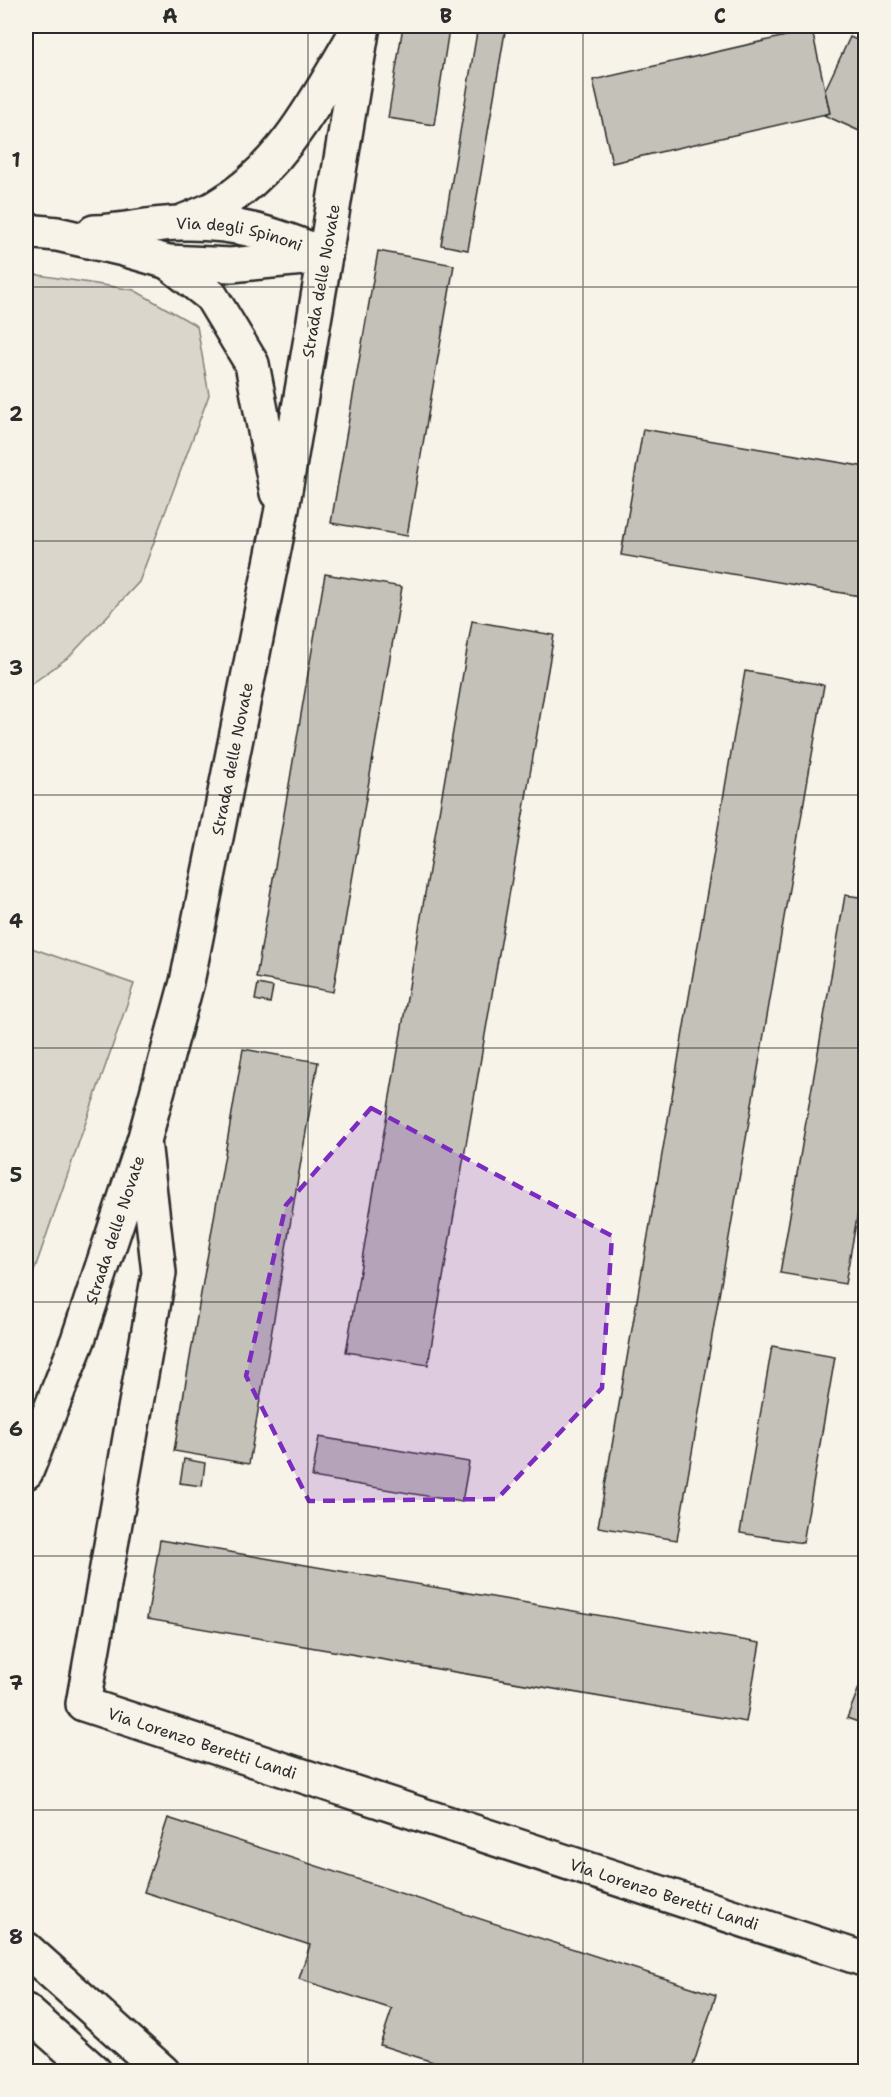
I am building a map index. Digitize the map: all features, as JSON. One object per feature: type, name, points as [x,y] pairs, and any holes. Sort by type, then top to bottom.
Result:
[{"type":"main road","points":[[181,223],[216,207],[256,177],[295,133],[361,26]]},
{"type":"main road","name":"Strada delle Novate","points":[[26,1472],[78,1340],[144,1141],[187,982],[281,514],[361,26]]},
{"type":"main road","name":"Via degli Spinoni","points":[[41,232],[122,231],[181,223],[240,226],[275,234],[325,256]]},
{"type":"main road","name":"Via degli Spinoni","points":[[41,232],[123,249],[168,262],[231,265],[325,256]]},
{"type":"main road","points":[[168,262],[211,296],[252,364],[281,514]]},
{"type":"main road","name":"Via Lorenzo Beretti Landi","points":[[144,1141],[159,1273],[82,1704],[866,1960]]},
{"type":"main road","points":[[29,1952],[163,2072]]},
{"type":"main road","points":[[26,2013],[80,2072]]},
{"type":"main road","points":[[26,2013],[95,2072]]},
{"type":"highlighted area","points":[[371,1108],[612,1236],[602,1388],[497,1499],[309,1501],[246,1376],[286,1205]]},
{"type":"shaded area","points":[[26,273],[134,290],[197,326],[209,395],[139,582],[70,656],[26,688]]},
{"type":"shaded area","points":[[26,946],[134,984],[26,1294]]},
{"type":"building","points":[[403,26],[449,29],[434,125],[388,118]]},
{"type":"building","points":[[478,26],[506,26],[468,250],[441,245]]},
{"type":"building","points":[[812,30],[830,113],[612,163],[593,80]]},
{"type":"building","points":[[850,37],[866,44],[866,134],[824,115],[830,113],[825,90]]},
{"type":"building","points":[[378,251],[454,265],[407,536],[331,523]]},
{"type":"building","points":[[643,429],[866,467],[866,597],[621,555]]},
{"type":"building","points":[[325,574],[402,587],[333,992],[256,978]]},
{"type":"building","points":[[472,621],[554,635],[428,1365],[346,1352]]},
{"type":"building","points":[[745,671],[824,685],[677,1540],[598,1527]]},
{"type":"building","points":[[845,895],[866,898],[866,1168],[845,1284],[780,1273]]},
{"type":"building","points":[[258,984],[273,987],[270,1003],[255,1000]]},
{"type":"building","points":[[243,1049],[318,1062],[249,1464],[174,1451]]},
{"type":"building","points":[[772,1346],[835,1357],[803,1543],[740,1533]]},
{"type":"building","points":[[319,1437],[469,1462],[462,1502],[312,1477]]},
{"type":"building","points":[[184,1459],[205,1463],[202,1486],[180,1483]]},
{"type":"building","points":[[160,1540],[760,1643],[746,1722],[147,1619]]},
{"type":"building","points":[[866,1670],[866,1725],[847,1718]]},
{"type":"building","points":[[168,1818],[716,1995],[691,2072],[464,2072],[380,2045],[392,2009],[299,1979],[310,1945],[144,1892]]}]
